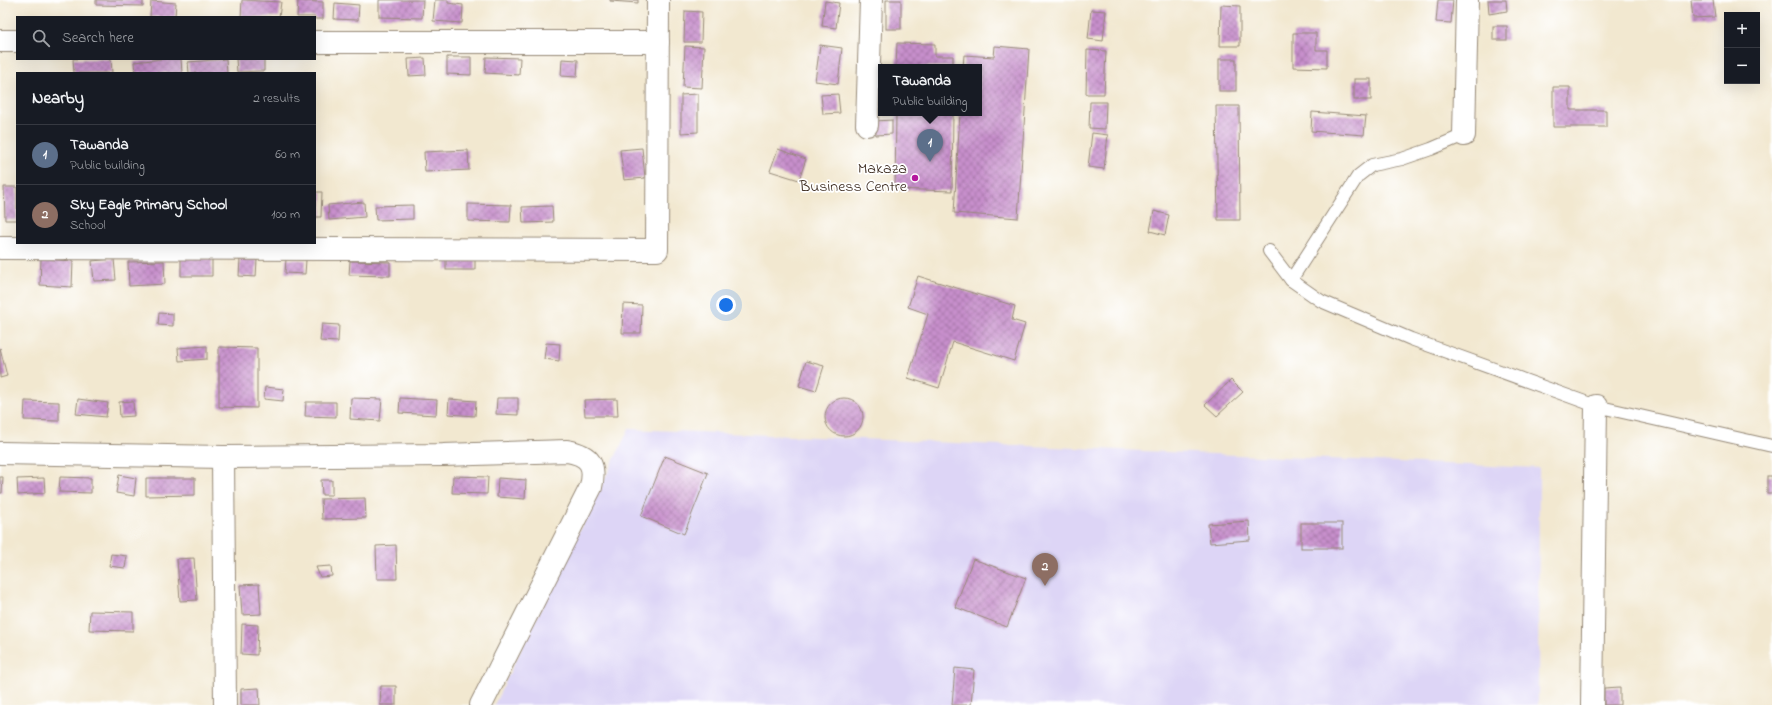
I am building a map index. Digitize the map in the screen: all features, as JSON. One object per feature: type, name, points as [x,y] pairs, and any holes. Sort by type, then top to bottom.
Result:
[{"type":"street","points":[[0,248],[657,250],[658,0]]},
{"type":"street","points":[[867,125],[871,0]]},
{"type":"street","points":[[1464,135],[1467,0]]},
{"type":"street","points":[[0,41],[16,41]]},
{"type":"street","points":[[316,42],[658,42]]},
{"type":"street","points":[[1592,705],[1596,406]]},
{"type":"street","points":[[0,454],[223,457],[444,455],[567,451],[580,453],[589,462],[593,474],[590,487],[481,705]]},
{"type":"street","points":[[223,457],[225,705]]},
{"type":"lane","points":[[1290,280],[1358,176],[1372,165],[1402,159],[1464,135]]},
{"type":"lane","points":[[1269,251],[1290,280],[1321,301],[1411,339],[1596,406],[1772,446]]},
{"type":"shaded area","points":[[629,429],[1539,468],[1538,705],[494,705]]},
{"type":"building","points":[[96,0],[143,0],[143,6],[96,5]]},
{"type":"building","points":[[242,0],[281,2],[279,16],[241,16]]},
{"type":"building","points":[[379,0],[423,0],[422,18],[379,17]]},
{"type":"building","points":[[435,0],[448,0],[448,3],[463,5],[462,23],[433,21]]},
{"type":"building","points":[[638,0],[638,3],[610,1]]},
{"type":"building","points":[[886,0],[901,0],[901,29],[886,29]]},
{"type":"building","points":[[1438,0],[1453,0],[1451,23],[1436,22]]},
{"type":"building","points":[[1488,0],[1506,0],[1507,11],[1489,14]]},
{"type":"building","points":[[1691,0],[1713,0],[1715,17],[1693,18]]},
{"type":"building","points":[[151,1],[176,3],[175,16],[150,16]]},
{"type":"building","points":[[298,1],[323,2],[323,19],[316,19],[316,16],[297,16]]},
{"type":"building","points":[[825,1],[839,3],[836,28],[822,26]]},
{"type":"building","points":[[335,3],[359,5],[358,20],[334,19]]},
{"type":"building","points":[[1221,5],[1240,6],[1240,46],[1220,46]]},
{"type":"building","points":[[1091,10],[1106,11],[1103,41],[1088,39]]},
{"type":"building","points":[[685,11],[702,12],[701,42],[684,42]]},
{"type":"building","points":[[1493,26],[1507,26],[1507,40],[1493,40]]},
{"type":"building","points":[[1293,33],[1316,33],[1316,50],[1327,50],[1327,68],[1293,67]]},
{"type":"building","points":[[897,43],[935,44],[935,56],[953,56],[953,64],[896,64]]},
{"type":"building","points":[[820,45],[842,48],[838,84],[815,81]]},
{"type":"building","points":[[685,46],[704,47],[702,88],[683,87]]},
{"type":"building","points":[[995,46],[1029,49],[1018,218],[954,213],[960,116],[982,116],[982,64],[963,64],[964,55],[994,57]]},
{"type":"building","points":[[1087,50],[1106,51],[1104,94],[1086,94]]},
{"type":"building","points":[[447,57],[471,57],[471,75],[447,74]]},
{"type":"building","points":[[486,57],[520,58],[519,75],[485,73]]},
{"type":"building","points":[[425,58],[426,75],[409,76],[408,59]]},
{"type":"building","points":[[562,59],[578,60],[577,77],[561,76]]},
{"type":"building","points":[[1219,59],[1236,59],[1236,91],[1219,91]]},
{"type":"building","points":[[73,60],[111,60],[112,72],[74,72]]},
{"type":"building","points":[[152,60],[181,60],[182,72],[135,72],[134,62]]},
{"type":"building","points":[[226,60],[227,72],[189,72],[188,62]]},
{"type":"building","points":[[236,60],[264,60],[264,71],[237,72]]},
{"type":"building","points":[[1354,79],[1371,79],[1371,100],[1354,100]]},
{"type":"building","points":[[1553,87],[1570,87],[1570,110],[1606,110],[1606,127],[1553,127]]},
{"type":"building","points":[[698,94],[698,132],[681,133],[681,95]]},
{"type":"building","points":[[838,94],[840,113],[823,114],[821,95]]},
{"type":"building","points":[[1090,102],[1106,102],[1105,129],[1089,128]]},
{"type":"building","points":[[1216,106],[1239,106],[1240,220],[1218,220]]},
{"type":"building","points":[[1312,112],[1366,116],[1364,135],[1311,131]]},
{"type":"building","points":[[896,116],[953,116],[952,191],[895,189]]},
{"type":"building","points":[[892,120],[892,134],[876,135],[875,121]]},
{"type":"building","points":[[1092,133],[1108,135],[1104,169],[1088,167]]},
{"type":"building","points":[[642,148],[645,178],[624,180],[620,150]]},
{"type":"building","points":[[778,149],[806,159],[799,180],[770,171]]},
{"type":"building","points":[[468,150],[469,170],[425,172],[424,152]]},
{"type":"building","points":[[4,187],[16,187],[16,220],[5,220]]},
{"type":"building","points":[[316,192],[322,192],[321,217],[316,217]]},
{"type":"building","points":[[364,202],[365,217],[329,220],[328,205]]},
{"type":"building","points":[[468,204],[511,205],[510,222],[468,221]]},
{"type":"building","points":[[413,205],[413,219],[376,220],[375,206]]},
{"type":"building","points":[[552,206],[553,222],[523,223],[522,207]]},
{"type":"building","points":[[1154,211],[1169,215],[1165,235],[1150,231]]},
{"type":"building","points":[[181,258],[212,259],[212,276],[181,276]]},
{"type":"building","points":[[41,259],[73,261],[72,287],[40,285]]},
{"type":"building","points":[[114,259],[116,280],[94,281],[92,261]]},
{"type":"building","points":[[240,259],[257,260],[256,277],[239,276]]},
{"type":"building","points":[[286,259],[306,260],[305,274],[285,273]]},
{"type":"building","points":[[446,259],[475,259],[475,270],[446,270]]},
{"type":"building","points":[[164,261],[165,284],[129,286],[128,262]]},
{"type":"building","points":[[350,261],[390,262],[390,276],[349,275]]},
{"type":"building","points":[[918,276],[1015,306],[1012,320],[1025,324],[1014,361],[953,342],[939,388],[908,378],[928,314],[908,307]]},
{"type":"building","points":[[623,304],[642,305],[641,333],[622,333]]},
{"type":"building","points":[[159,313],[173,314],[173,326],[158,325]]},
{"type":"building","points":[[322,324],[339,325],[338,342],[320,341]]},
{"type":"building","points":[[546,343],[560,344],[559,361],[544,359]]},
{"type":"building","points":[[207,346],[207,359],[179,361],[178,348]]},
{"type":"building","points":[[219,347],[257,348],[257,408],[219,407]]},
{"type":"building","points":[[0,348],[7,376],[0,378]]},
{"type":"building","points":[[806,361],[824,366],[816,391],[799,386]]},
{"type":"building","points":[[1231,380],[1243,392],[1217,416],[1205,405]]},
{"type":"building","points":[[265,387],[284,389],[283,401],[264,399]]},
{"type":"building","points":[[351,398],[382,399],[380,421],[350,419]]},
{"type":"building","points":[[400,398],[437,400],[436,415],[399,413]]},
{"type":"building","points":[[497,398],[518,398],[518,415],[496,414]]},
{"type":"building","points":[[844,398],[857,404],[863,417],[857,430],[844,436],[831,430],[825,417],[831,404]]},
{"type":"building","points":[[78,399],[108,403],[106,417],[76,414]]},
{"type":"building","points":[[449,399],[476,401],[475,416],[448,414]]},
{"type":"building","points":[[617,399],[618,416],[585,416],[584,400]]},
{"type":"building","points":[[25,401],[59,402],[59,421],[24,420]]},
{"type":"building","points":[[133,401],[134,416],[120,417],[119,402]]},
{"type":"building","points":[[306,402],[336,402],[336,417],[305,416]]},
{"type":"building","points":[[665,456],[708,473],[684,534],[641,516]]},
{"type":"building","points":[[119,475],[136,478],[134,496],[116,493]]},
{"type":"building","points":[[453,476],[488,477],[487,494],[452,493]]},
{"type":"building","points":[[1767,476],[1772,476],[1772,493],[1767,493]]},
{"type":"building","points":[[0,477],[3,477],[2,493],[0,493]]},
{"type":"building","points":[[60,477],[91,478],[91,493],[59,492]]},
{"type":"building","points":[[44,478],[45,493],[18,495],[17,479]]},
{"type":"building","points":[[146,478],[195,478],[195,495],[146,496]]},
{"type":"building","points":[[498,478],[526,480],[525,499],[497,497]]},
{"type":"building","points":[[321,480],[332,480],[332,495],[322,495]]},
{"type":"building","points":[[365,498],[366,518],[322,519],[321,499]]},
{"type":"building","points":[[1249,521],[1250,540],[1210,543],[1208,524]]},
{"type":"building","points":[[1301,523],[1342,523],[1342,548],[1301,548]]},
{"type":"building","points":[[396,545],[397,579],[377,579],[376,546]]},
{"type":"building","points":[[111,554],[127,556],[125,568],[109,566]]},
{"type":"building","points":[[194,558],[197,600],[180,601],[177,559]]},
{"type":"building","points":[[973,559],[1026,578],[1007,627],[955,607]]},
{"type":"building","points":[[331,566],[332,576],[320,577],[316,567]]},
{"type":"building","points":[[259,584],[261,614],[242,615],[240,585]]},
{"type":"building","points":[[90,611],[133,612],[133,631],[89,630]]},
{"type":"building","points":[[242,624],[258,625],[257,655],[241,654]]},
{"type":"building","points":[[955,668],[974,670],[971,705],[952,705]]},
{"type":"building","points":[[381,686],[396,686],[396,705],[380,705]]},
{"type":"building","points":[[1620,687],[1620,705],[1604,705],[1604,688]]},
{"type":"building","points":[[259,688],[260,705],[241,705],[241,689]]},
{"type":"place","name":"Tawanda","points":[[930,162]]},
{"type":"place","name":"Makaza Business Centre","points":[[915,178]]},
{"type":"place","name":"Sky Eagle Primary School","points":[[1045,586]]}]
